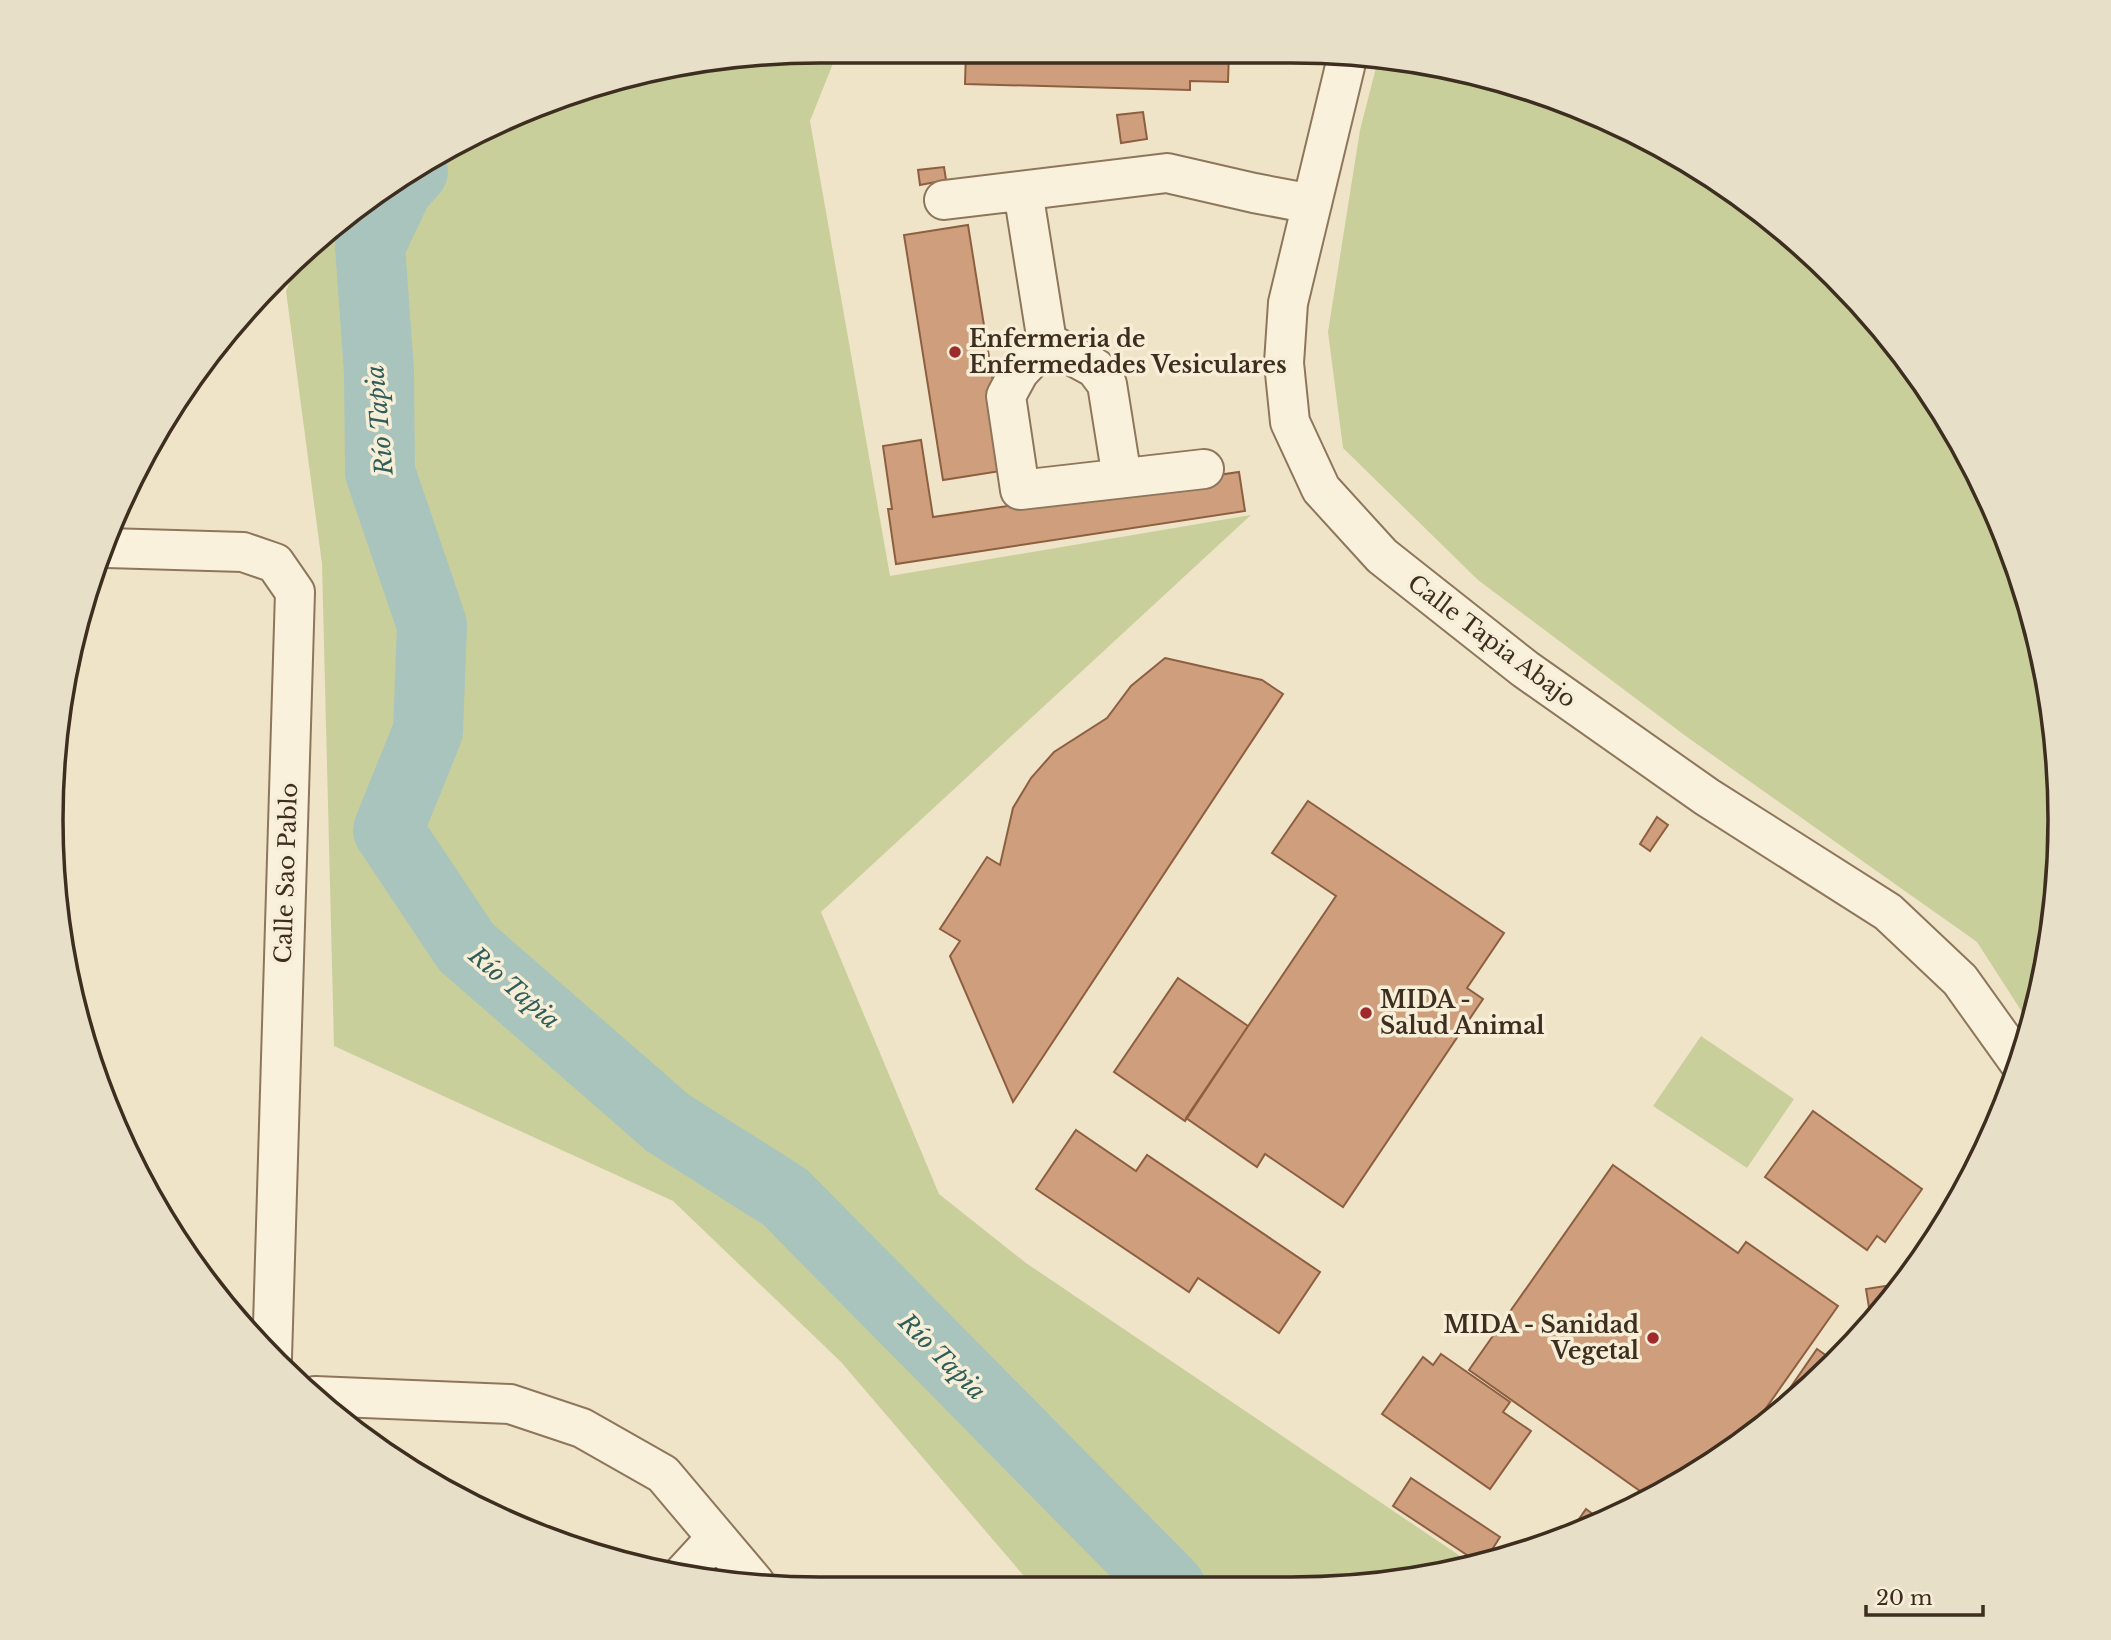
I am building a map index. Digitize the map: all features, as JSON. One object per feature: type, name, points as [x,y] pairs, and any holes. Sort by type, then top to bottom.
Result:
[{"type":"street","name":"Calle Tapia Abajo","points":[[1346,65],[1288,303],[1284,363],[1290,422],[1321,489],[1382,556],[1525,669],[1707,797],[1888,912],[1960,980],[2011,1052]]},
{"type":"street","points":[[944,200],[1167,173],[1312,204]]},
{"type":"street","points":[[1023,191],[1047,342]]},
{"type":"street","points":[[1047,342],[1094,368],[1107,384],[1122,478]]},
{"type":"street","points":[[1047,342],[1019,372],[1006,396],[1020,490],[1204,469]]},
{"type":"street","name":"Calle Sao Pablo","points":[[114,548],[243,552],[275,563],[295,592],[272,1342]]},
{"type":"street","points":[[330,1397],[510,1405],[582,1428],[663,1474],[746,1573]]},
{"type":"street","points":[[691,1565],[716,1538]]},
{"type":"green space","points":[[833,63],[810,121],[890,576],[1251,515],[821,912],[939,1194],[1026,1263],[1461,1557],[1390,1571],[1341,1575],[1025,1577],[841,1362],[673,1201],[334,1046],[322,564],[286,291],[291,279],[321,251],[359,219],[399,191],[441,164],[530,121],[577,103],[672,78],[721,69]]},
{"type":"green space","points":[[1376,68],[1487,89],[1581,121],[1670,164],[1752,219],[1826,285],[1892,359],[1947,442],[1970,485],[2008,577],[2033,672],[2042,721],[2048,820],[2042,919],[2023,1013],[1977,942],[1687,737],[1478,580],[1343,448],[1328,332],[1360,130]]},
{"type":"green space","points":[[1701,1036],[1794,1099],[1747,1168],[1653,1106]]},
{"type":"building","points":[[966,63],[1229,63],[1228,82],[1190,81],[1190,90],[965,84]]},
{"type":"building","points":[[1143,112],[1147,139],[1121,143],[1117,115]]},
{"type":"building","points":[[944,167],[946,180],[920,185],[918,170]]},
{"type":"building","name":"Enfermeria de Enfermedades Vesiculares","points":[[968,225],[1007,470],[943,480],[904,235]]},
{"type":"building","points":[[921,440],[933,517],[1239,472],[1245,511],[896,564],[883,446]]},
{"type":"building","points":[[1165,658],[1262,680],[1283,694],[1013,1102],[950,956],[960,941],[940,929],[987,857],[1000,865],[1013,808],[1031,778],[1054,752],[1107,718],[1131,686]]},
{"type":"building","name":"MIDA - Salud Animal","points":[[1308,801],[1504,933],[1467,988],[1483,999],[1343,1207],[1265,1154],[1257,1167],[1186,1118],[1336,896],[1272,853]]},
{"type":"building","points":[[1657,817],[1668,825],[1650,851],[1640,844]]},
{"type":"building","points":[[1178,978],[1248,1026],[1185,1121],[1114,1072]]},
{"type":"building","points":[[1813,1111],[1922,1189],[1885,1242],[1877,1236],[1867,1250],[1765,1177]]},
{"type":"building","points":[[1076,1130],[1136,1171],[1147,1155],[1320,1272],[1279,1333],[1198,1278],[1189,1292],[1036,1189]]},
{"type":"building","name":"MIDA - Sanidad Vegetal","points":[[1613,1165],[1738,1253],[1746,1242],[1838,1306],[1764,1411],[1712,1449],[1640,1491],[1469,1370]]},
{"type":"building","points":[[1888,1285],[1869,1308],[1866,1289]]},
{"type":"building","points":[[1817,1349],[1826,1355],[1790,1389]]},
{"type":"building","points":[[1441,1354],[1510,1402],[1503,1412],[1531,1431],[1490,1489],[1382,1414],[1423,1357],[1433,1365]]},
{"type":"building","points":[[1411,1478],[1500,1537],[1492,1549],[1468,1555],[1393,1506]]},
{"type":"building","points":[[1586,1509],[1593,1514],[1581,1519],[1578,1520]]},
{"type":"waterway","name":"Río Tapia","points":[[395,194],[370,246],[379,372],[380,472],[432,625],[428,731],[388,830],[466,947],[668,1123],[785,1197],[1160,1577]]},
{"type":"place","name":"Enfermeria de Enfermedades Vesiculares","points":[[955,352]]},
{"type":"place","name":"MIDA - Salud Animal","points":[[1366,1013]]},
{"type":"place","name":"MIDA - Sanidad Vegetal","points":[[1653,1338]]}]
